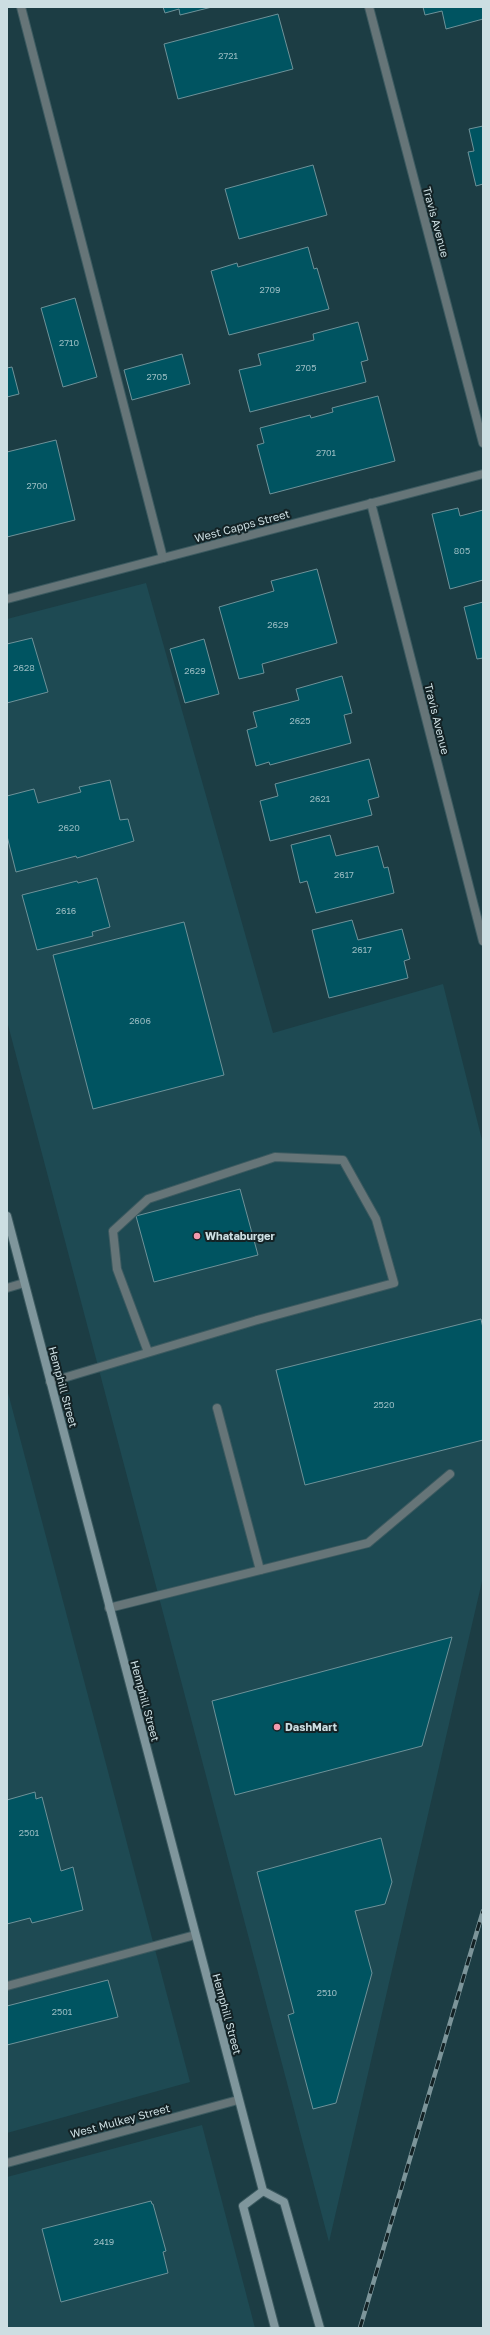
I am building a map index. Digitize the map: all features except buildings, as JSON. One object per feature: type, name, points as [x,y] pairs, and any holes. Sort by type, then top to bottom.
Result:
[{"type":"main road","name":"Hemphill Street","points":[[7,1216],[263,2191]]},
{"type":"main road","points":[[275,2328],[243,2206],[263,2191],[284,2202],[320,2328]]},
{"type":"street","points":[[21,7],[163,558]]},
{"type":"street","name":"Travis Avenue","points":[[369,7],[483,443]]},
{"type":"street","name":"West Capps Street","points":[[7,599],[483,474]]},
{"type":"street","name":"Travis Avenue","points":[[371,503],[483,941]]},
{"type":"street","points":[[50,1382],[148,1352],[394,1283],[376,1219],[343,1160],[275,1157],[148,1199],[113,1232],[117,1269],[148,1352]]},
{"type":"street","points":[[7,1288],[24,1283]]},
{"type":"street","points":[[217,1408],[260,1570]]},
{"type":"street","points":[[109,1608],[368,1543],[450,1474]]},
{"type":"street","points":[[7,1986],[195,1935]]},
{"type":"street","name":"West Mulkey Street","points":[[7,2163],[238,2100]]},
{"type":"shaded area","points":[[146,583],[273,1033],[443,984],[483,1144],[483,1577],[329,2242],[7,1021],[7,619]]},
{"type":"shaded area","points":[[7,1389],[190,2082],[7,2133]]},
{"type":"shaded area","points":[[202,2125],[255,2328],[7,2328],[7,2177]]},
{"type":"railway","points":[[360,2328],[483,1911]]},
{"type":"place","name":"Whataburger","points":[[197,1236]]},
{"type":"place","name":"DashMart","points":[[277,1727]]}]
